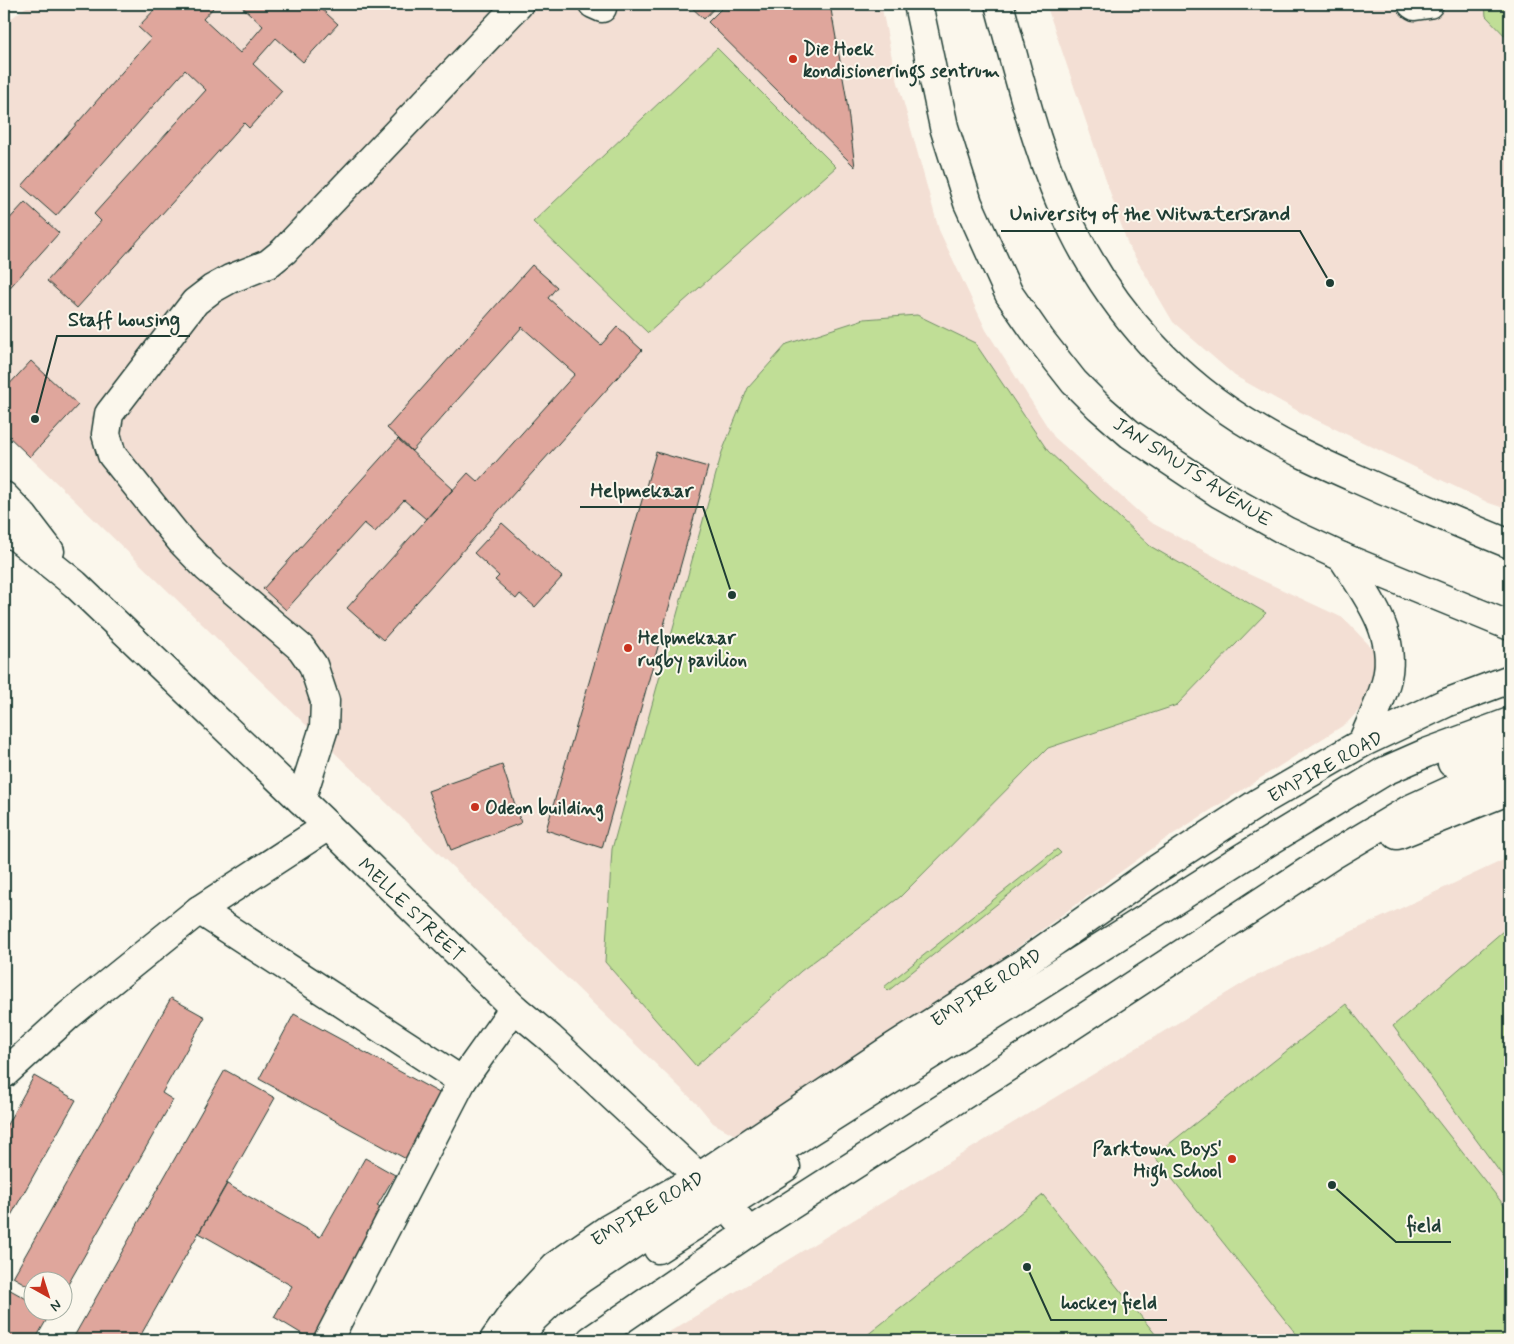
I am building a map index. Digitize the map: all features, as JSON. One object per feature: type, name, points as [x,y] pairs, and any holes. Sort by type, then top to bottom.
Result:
[{"type":"main road","points":[[301,800],[324,728],[325,701],[313,665],[301,648],[207,568],[181,541],[112,455],[106,434],[109,414],[195,302],[230,279],[268,264],[284,251],[519,4]]},
{"type":"main road","name":"JAN SMUTS AVENUE","points":[[918,4],[944,127],[968,204],[1010,294],[1041,340],[1074,382],[1130,434],[1220,494],[1286,532],[1342,558],[1510,626]]},
{"type":"main road","points":[[999,4],[1028,110],[1052,181],[1074,230],[1104,285],[1138,331],[1172,366],[1212,398],[1256,429],[1346,474],[1510,544]]},
{"type":"main road","points":[[1412,4],[1415,6],[1430,4]]},
{"type":"main road","name":"MELLE STREET","points":[[4,496],[24,517],[75,584]]},
{"type":"main road","name":"MELLE STREET","points":[[4,527],[75,584],[328,826],[514,1008],[550,1038],[713,1191],[749,1232]]},
{"type":"main road","points":[[1342,558],[1376,609],[1386,635],[1388,675],[1380,701],[1362,743]]},
{"type":"main road","name":"EMPIRE ROAD","points":[[494,1340],[518,1306],[555,1266],[608,1229],[713,1191],[889,1050],[1024,963],[1157,868],[1258,803],[1362,743],[1446,703],[1510,679]]},
{"type":"main road","points":[[517,1340],[534,1318],[555,1298],[621,1251],[1240,859],[1385,772],[1426,753],[1510,722]]},
{"type":"main road","points":[[539,1340],[571,1307],[593,1291],[713,1191],[1359,806],[1408,781],[1472,755],[1510,744]]},
{"type":"main road","points":[[591,1340],[749,1232],[1070,1027],[1331,856],[1410,809],[1469,782],[1510,767]]},
{"type":"main road","points":[[1331,856],[1398,834],[1510,790]]},
{"type":"main road","points":[[4,1074],[69,1015],[199,910],[328,826]]},
{"type":"main road","points":[[199,910],[462,1081]]},
{"type":"main road","points":[[328,1340],[462,1081],[514,1008]]},
{"type":"shaded area","points":[[30,4],[881,4],[894,68],[939,230],[986,330],[1054,437],[1150,522],[1242,571],[1343,618],[1375,651],[1372,696],[1347,723],[1164,840],[821,1088],[742,1139],[713,1123],[699,1106],[4,432],[4,24]]},
{"type":"shaded area","points":[[1046,4],[1510,4],[1510,510],[1489,503],[1298,411],[1235,376],[1173,322],[1128,245]]},
{"type":"shaded area","name":"Parktown Boys' High School","points":[[1510,857],[1510,1340],[656,1340],[1250,979]]},
{"type":"green space","points":[[1485,4],[1510,4],[1510,41],[1486,16]]},
{"type":"green space","points":[[717,48],[836,167],[648,333],[533,222]]},
{"type":"green space","points":[[917,315],[975,343],[1048,451],[1150,546],[1266,613],[1177,705],[1048,748],[900,897],[801,971],[696,1066],[605,962],[612,849],[722,452],[748,388],[787,344],[864,319]]},
{"type":"green space","points":[[1057,849],[1061,853],[888,991],[884,987]]},
{"type":"green space","points":[[1510,925],[1510,1186],[1393,1026]]},
{"type":"green space","points":[[1346,1004],[1510,1213],[1510,1340],[1301,1340],[1154,1156]]},
{"type":"green space","points":[[1043,1195],[1160,1340],[861,1340]]},
{"type":"building","points":[[160,4],[209,4],[213,8],[203,19],[240,53],[263,26],[239,4],[316,4],[338,24],[303,62],[276,38],[253,64],[282,91],[249,128],[244,123],[77,308],[47,281],[101,221],[94,214],[206,90],[185,70],[56,216],[22,186],[151,39],[138,27]]},
{"type":"building","points":[[688,4],[718,4],[704,19]]},
{"type":"building","name":"Die Hoek kondisionerings sentrum","points":[[726,4],[830,4],[846,95],[855,167],[708,22]]},
{"type":"building","points":[[25,202],[59,233],[4,294],[4,225]]},
{"type":"building","points":[[532,265],[557,287],[548,298],[601,345],[617,327],[642,350],[383,640],[347,608],[468,473],[478,482],[575,374],[522,327],[412,451],[387,428]]},
{"type":"building","points":[[31,361],[78,405],[30,457],[4,432],[4,390]]},
{"type":"building","points":[[398,439],[453,489],[426,519],[404,500],[375,532],[364,523],[286,610],[263,589]]},
{"type":"building","name":"Helpmekaar rugby pavilion","points":[[656,452],[708,467],[602,848],[546,830]]},
{"type":"building","points":[[502,523],[562,577],[535,607],[520,594],[516,599],[495,580],[499,576],[474,553]]},
{"type":"building","name":"Odeon building","points":[[502,765],[521,823],[451,850],[428,791]]},
{"type":"building","points":[[171,998],[205,1017],[162,1093],[173,1100],[72,1277],[72,1272],[22,1272],[22,1282],[13,1277]]},
{"type":"building","points":[[294,1014],[443,1095],[408,1160],[259,1079]]},
{"type":"building","points":[[225,1070],[275,1098],[138,1340],[72,1340]]},
{"type":"building","points":[[34,1076],[76,1100],[4,1228],[4,1130]]},
{"type":"building","points":[[365,1158],[395,1175],[377,1206],[386,1211],[312,1340],[274,1317],[292,1286],[199,1233],[227,1184],[320,1237]]},
{"type":"building","points":[[5,1287],[22,1296],[22,1322],[45,1322],[35,1340],[4,1340]]},
{"type":"place","name":"Die Hoek kondisionerings sentrum","points":[[793,59]]},
{"type":"place","name":"University of the Witwatersrand","points":[[1330,283]]},
{"type":"place","name":"Staff housing","points":[[35,419]]},
{"type":"place","name":"Helpmekaar","points":[[732,595]]},
{"type":"place","name":"Helpmekaar rugby pavilion","points":[[628,648]]},
{"type":"place","name":"Odeon building","points":[[475,807]]},
{"type":"place","name":"Parktown Boys' High School","points":[[1232,1159]]},
{"type":"place","name":"field","points":[[1332,1185]]},
{"type":"place","name":"hockey field","points":[[1027,1267]]}]
